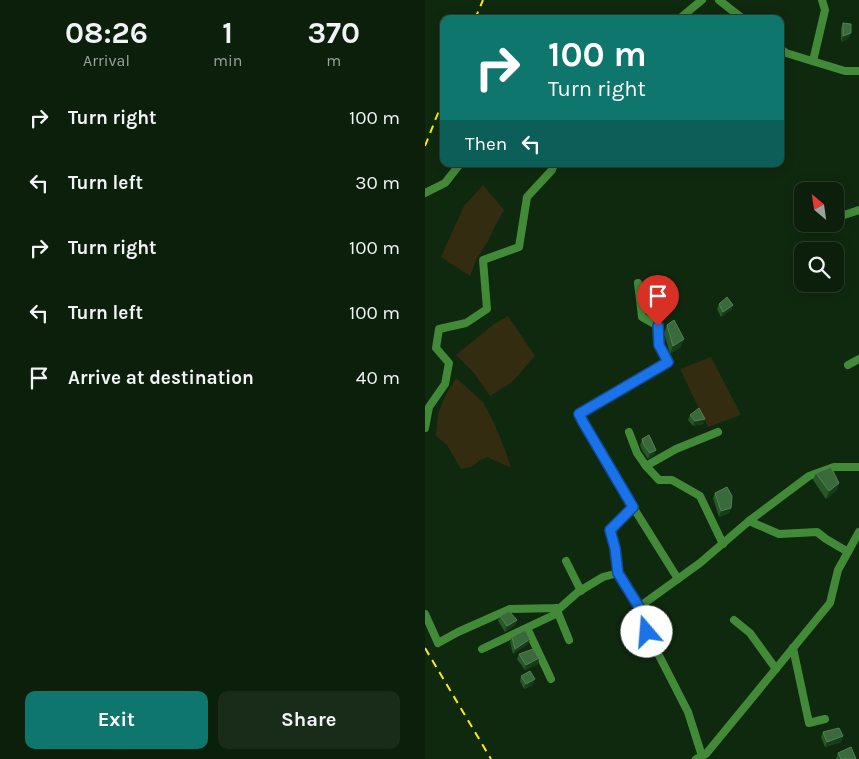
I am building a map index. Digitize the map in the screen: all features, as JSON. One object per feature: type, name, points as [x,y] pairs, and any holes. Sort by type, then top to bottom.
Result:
[{"type":"street","points":[[684,15],[702,0]]},
{"type":"street","points":[[719,0],[738,15]]},
{"type":"street","points":[[813,62],[825,10],[821,0]]},
{"type":"street","points":[[784,51],[845,71],[859,71]]},
{"type":"street","points":[[425,193],[445,183],[458,167]]},
{"type":"street","points":[[425,428],[429,407],[445,384],[449,363],[436,348],[439,329],[466,323],[487,309],[483,260],[519,247],[527,197],[553,167]]},
{"type":"street","points":[[844,215],[859,210]]},
{"type":"street","points":[[638,283],[642,317],[658,326],[659,345],[668,362],[579,414],[633,507],[678,579]]},
{"type":"street","points":[[848,365],[859,359]]},
{"type":"street","points":[[629,432],[637,453],[659,480],[672,480],[701,496],[723,544]]},
{"type":"street","points":[[646,466],[676,448],[718,432]]},
{"type":"street","points":[[639,607],[700,563],[749,521],[809,476],[834,467],[859,467]]},
{"type":"street","points":[[633,507],[610,530],[615,548],[618,573],[639,607],[647,632],[688,712],[699,758],[706,754],[830,603],[838,570],[859,532]]},
{"type":"street","points":[[749,521],[779,534],[817,532],[825,539],[848,552]]},
{"type":"street","points":[[566,561],[581,590]]},
{"type":"street","points":[[482,649],[527,628],[560,608],[581,590],[603,577],[618,573]]},
{"type":"street","points":[[425,614],[438,643],[510,609],[557,610]]},
{"type":"street","points":[[557,610],[569,640]]},
{"type":"street","points":[[734,620],[750,633],[776,669]]},
{"type":"street","points":[[527,628],[551,679]]},
{"type":"street","points":[[793,648],[809,723],[825,719]]},
{"type":"shaded area","points":[[483,185],[504,210],[477,258],[470,276],[441,257],[464,206]]},
{"type":"shaded area","points":[[508,316],[535,356],[512,382],[490,396],[474,373],[456,355],[494,324]]},
{"type":"shaded area","points":[[711,357],[741,415],[708,427],[680,369]]},
{"type":"shaded area","points":[[456,378],[483,402],[494,423],[511,468],[487,457],[471,467],[461,469],[447,445],[436,436],[438,414],[446,394]]},
{"type":"building","points":[[843,23],[851,24],[851,33],[843,36]]},
{"type":"building","points":[[727,297],[733,305],[723,312],[719,304]]},
{"type":"building","points":[[674,320],[684,339],[673,346],[667,325]]},
{"type":"building","points":[[699,408],[705,419],[695,421],[690,415]]},
{"type":"building","points":[[649,435],[656,450],[650,453],[642,439]]},
{"type":"building","points":[[831,467],[839,483],[829,491],[816,473]]},
{"type":"building","points":[[727,487],[732,496],[731,508],[721,511],[715,493]]},
{"type":"building","points":[[509,611],[517,620],[507,626],[500,616]]},
{"type":"building","points":[[525,630],[530,639],[515,649],[512,637]]},
{"type":"building","points":[[533,649],[539,658],[526,665],[519,654]]},
{"type":"building","points":[[530,671],[535,679],[526,684],[521,676]]},
{"type":"building","points":[[839,728],[843,736],[827,742],[823,732]]},
{"type":"building","points":[[851,747],[856,759],[841,759],[838,753]]},
{"type":"railway","points":[[477,15],[483,0]]},
{"type":"railway","points":[[425,146],[440,108]]},
{"type":"railway","points":[[425,648],[491,759]]},
{"type":"route","points":[[647,632],[639,607],[618,573],[615,548],[610,530],[633,507],[579,414],[668,362],[659,345],[658,326]]}]
